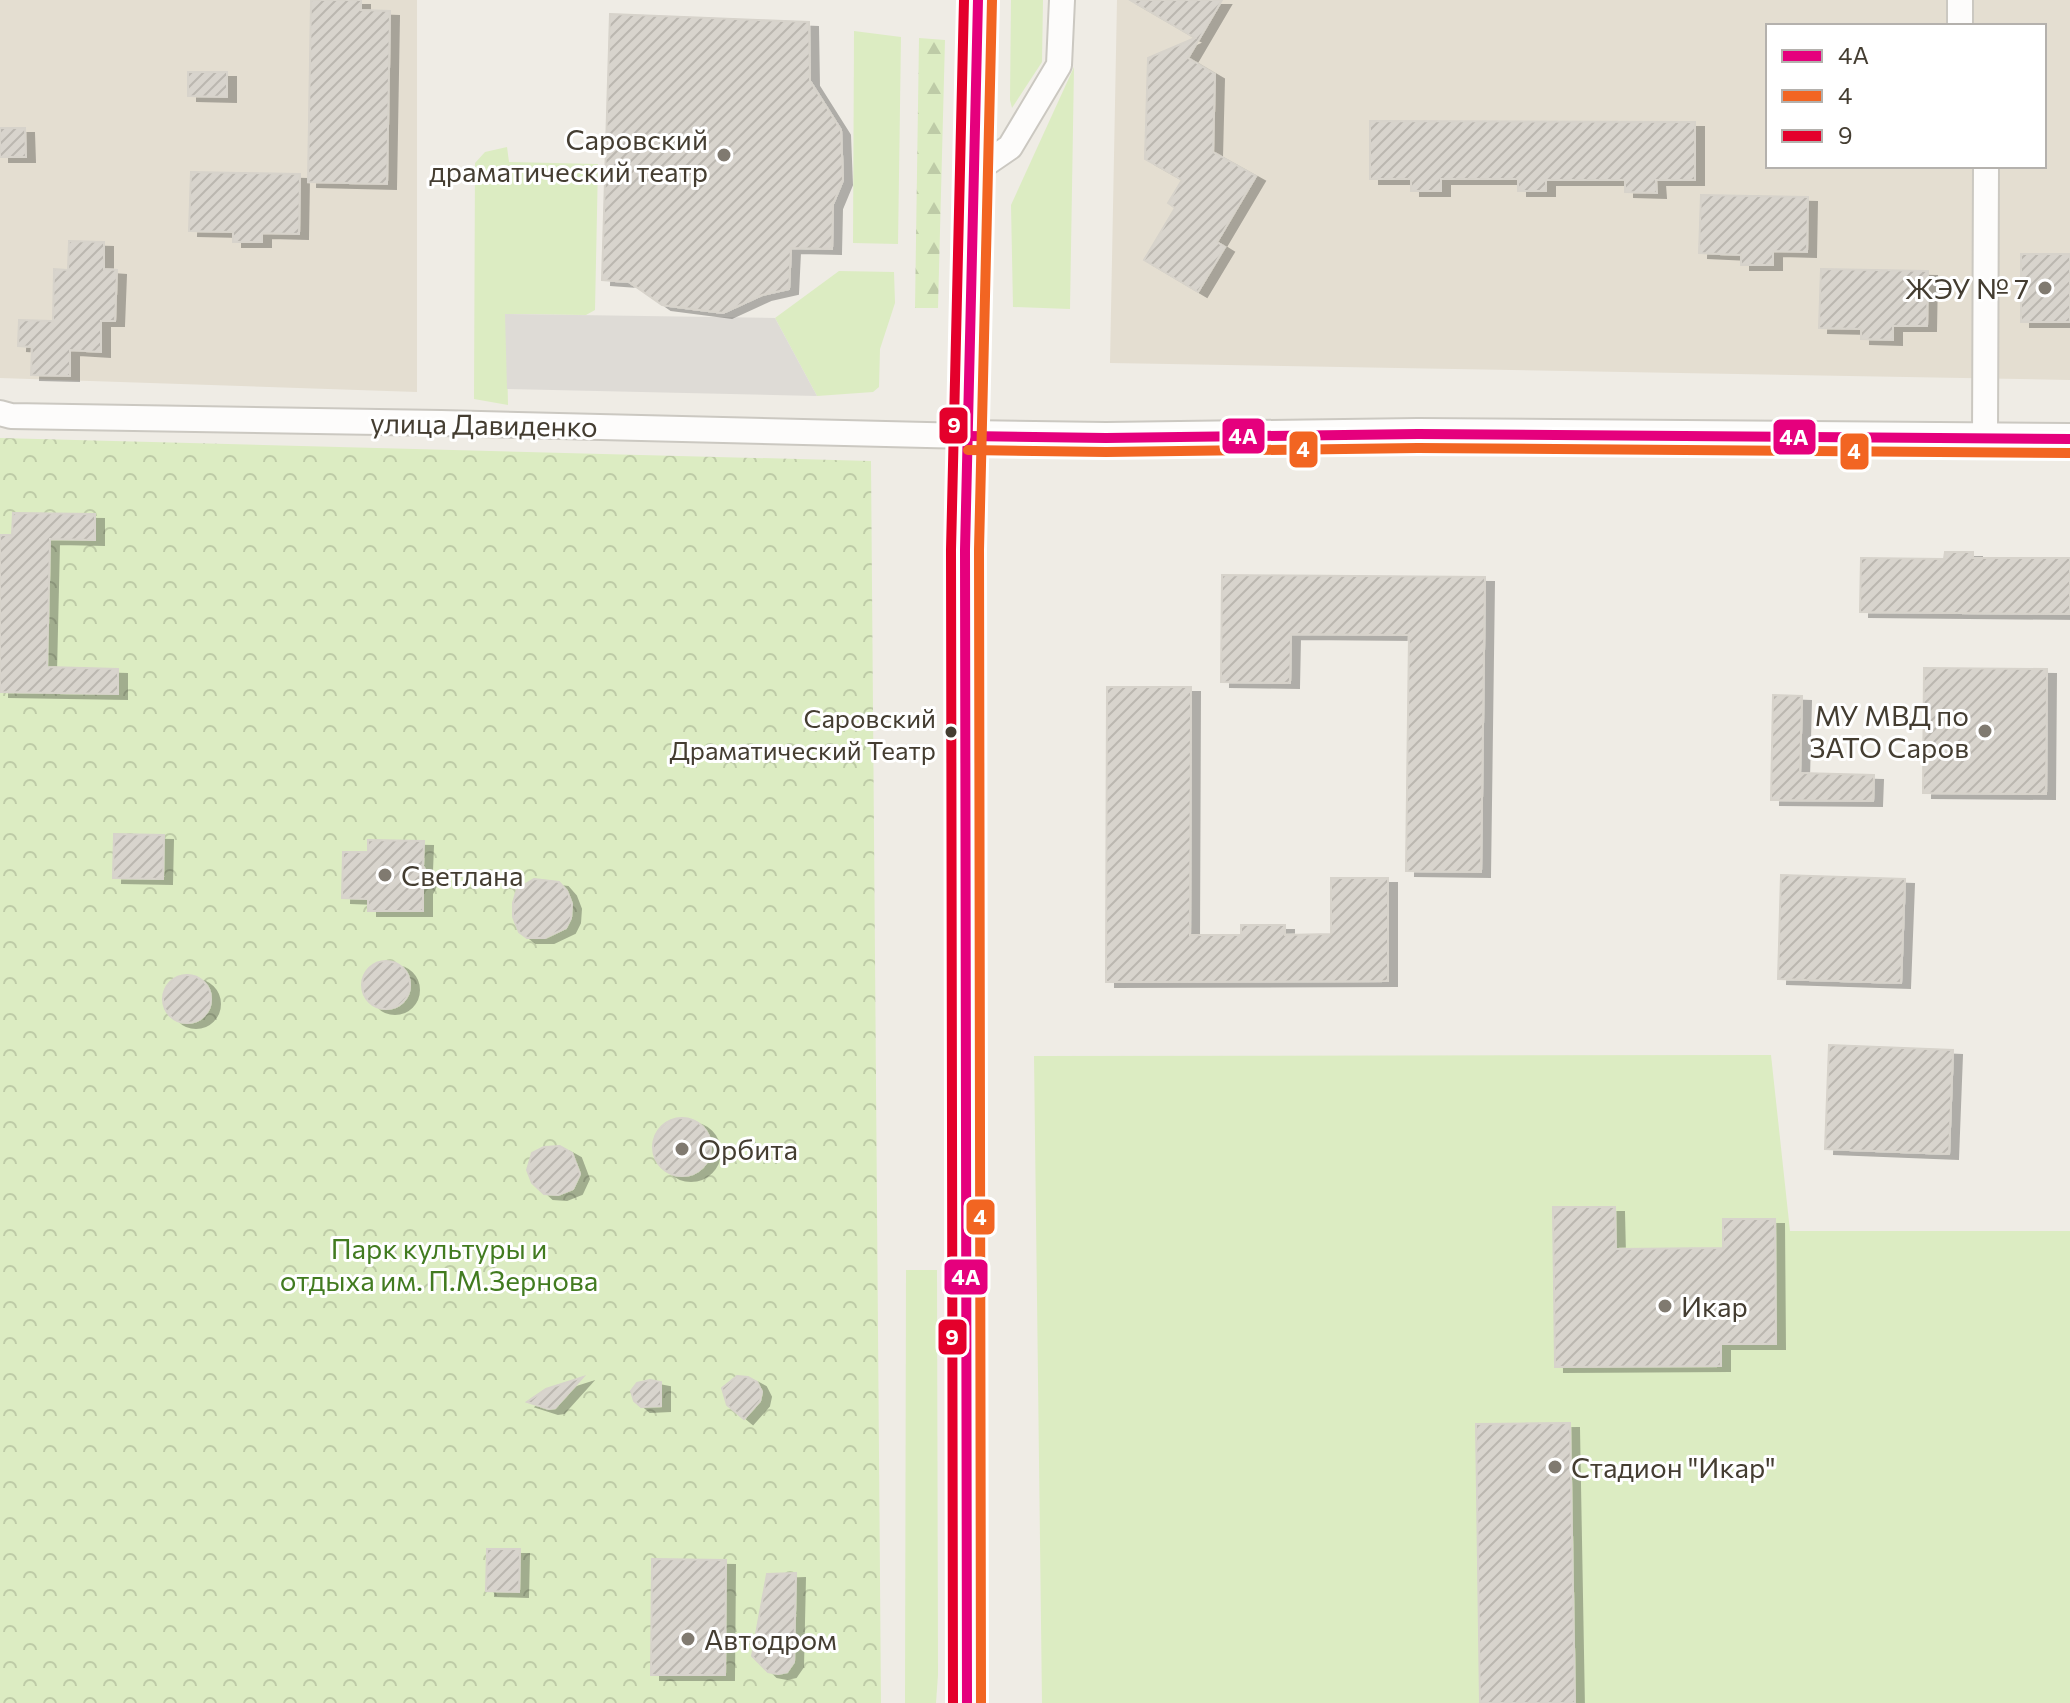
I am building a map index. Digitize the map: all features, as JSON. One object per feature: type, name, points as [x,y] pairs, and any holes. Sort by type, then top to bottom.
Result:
[{"type":"main road","points":[[967,1703],[965,550],[978,0]]},
{"type":"street","points":[[975,171],[1010,147],[1059,65],[1062,0]]},
{"type":"street","points":[[1960,0],[1960,24]]},
{"type":"street","points":[[1985,437],[1986,168]]},
{"type":"street","name":"улица Давиденко","points":[[0,413],[11,416],[968,436]]},
{"type":"street","points":[[968,436],[1106,438],[1418,434],[2070,439]]},
{"type":"shaded area","points":[[0,0],[417,0],[417,392],[0,378]]},
{"type":"shaded area","points":[[1117,0],[2070,0],[2070,380],[1110,363]]},
{"type":"shaded area","points":[[505,314],[775,318],[817,396],[507,389]]},
{"type":"green space","points":[[1011,0],[1043,0],[1042,62],[1012,108],[1010,100]]},
{"type":"green space","points":[[854,31],[901,37],[898,244],[853,243]]},
{"type":"green space","points":[[919,38],[945,40],[938,308],[915,308]]},
{"type":"green space","points":[[1074,67],[1070,309],[1013,307],[1011,205]]},
{"type":"green space","points":[[507,147],[509,162],[598,164],[595,310],[586,315],[506,314],[508,405],[474,399],[475,163],[485,152]]},
{"type":"green space","points":[[839,271],[894,272],[895,303],[880,349],[879,387],[873,392],[817,396],[775,318]]},
{"type":"green space","name":"Парк культуры и отдыха им. П.М.Зернова","points":[[0,438],[871,461],[881,1703],[0,1703]]},
{"type":"green space","name":"Стадион \"Икар\"","points":[[1771,1055],[1790,1231],[2070,1231],[2070,1703],[1042,1703],[1034,1056]]},
{"type":"green space","points":[[906,1270],[937,1270],[936,1703],[905,1703]]},
{"type":"building","points":[[311,0],[361,0],[361,10],[390,11],[387,184],[308,182]]},
{"type":"building","points":[[1130,0],[1222,0],[1188,58],[1215,74],[1213,152],[1256,176],[1217,242],[1225,247],[1198,292],[1144,260],[1175,208],[1168,203],[1182,180],[1145,159],[1148,58],[1195,38]]},
{"type":"building","name":"Саровский драматический театр","points":[[610,14],[809,22],[810,81],[841,130],[843,180],[833,204],[832,249],[791,248],[789,289],[762,295],[723,313],[662,305],[629,282],[602,280]]},
{"type":"building","points":[[188,72],[227,72],[227,97],[188,96]]},
{"type":"building","points":[[1370,121],[1695,122],[1695,180],[1656,180],[1657,193],[1625,192],[1625,180],[1546,180],[1546,191],[1518,191],[1518,179],[1441,179],[1441,191],[1411,191],[1411,179],[1370,179]]},
{"type":"building","points":[[0,128],[25,128],[26,157],[0,157]]},
{"type":"building","points":[[191,172],[300,174],[299,234],[262,233],[262,242],[233,242],[233,232],[189,231]]},
{"type":"building","points":[[1701,195],[1808,197],[1807,252],[1773,251],[1773,265],[1741,265],[1741,255],[1699,253]]},
{"type":"building","points":[[69,241],[104,242],[104,269],[117,270],[115,321],[101,321],[101,352],[70,350],[70,376],[31,375],[32,347],[18,346],[19,320],[53,321],[54,269],[68,270]]},
{"type":"building","name":"ЖЭУ № 7","points":[[2021,254],[2070,254],[2070,322],[2021,322]]},
{"type":"building","points":[[1821,269],[1928,271],[1927,326],[1893,326],[1893,340],[1861,339],[1861,329],[1819,328]]},
{"type":"building","points":[[13,513],[95,514],[95,540],[50,539],[47,667],[118,669],[118,694],[0,692],[0,535],[12,535]]},
{"type":"building","points":[[1945,552],[1973,552],[1973,558],[2070,558],[2070,614],[1860,612],[1861,558],[1944,559]]},
{"type":"building","points":[[1222,575],[1485,577],[1481,872],[1406,871],[1409,635],[1291,634],[1290,683],[1221,682]]},
{"type":"building","points":[[1924,668],[2047,669],[2046,794],[1923,793]]},
{"type":"building","points":[[1107,687],[1191,687],[1190,935],[1241,935],[1241,925],[1285,925],[1285,935],[1331,934],[1331,878],[1388,878],[1388,981],[1106,982]]},
{"type":"building","points":[[1773,695],[1802,696],[1800,773],[1874,775],[1873,801],[1771,800]]},
{"type":"building","points":[[114,834],[164,835],[163,879],[113,878]]},
{"type":"building","name":"Светлана","points":[[368,840],[424,841],[423,866],[429,877],[423,889],[423,911],[368,911],[368,899],[342,898],[343,852],[368,852]]},
{"type":"building","points":[[1781,875],[1905,879],[1901,983],[1778,979]]},
{"type":"building","points":[[534,879],[559,882],[572,904],[571,918],[566,928],[545,938],[527,938],[519,932],[513,917],[517,889]]},
{"type":"building","points":[[386,961],[403,968],[410,985],[403,1002],[386,1009],[369,1002],[362,985],[369,968]]},
{"type":"building","points":[[187,975],[204,982],[211,999],[204,1016],[187,1023],[170,1016],[163,999],[170,982]]},
{"type":"building","points":[[1829,1045],[1953,1050],[1949,1154],[1825,1149]]},
{"type":"building","name":"Орбита","points":[[682,1118],[693,1120],[702,1127],[709,1136],[709,1158],[702,1167],[693,1174],[682,1176],[671,1174],[662,1167],[655,1158],[653,1147],[655,1136],[662,1127],[671,1120]]},
{"type":"building","points":[[560,1146],[572,1153],[580,1174],[573,1189],[558,1195],[544,1194],[532,1183],[527,1170],[532,1153],[544,1147]]},
{"type":"building","name":"Икар","points":[[1553,1207],[1615,1207],[1616,1249],[1723,1248],[1723,1219],[1775,1219],[1776,1344],[1721,1344],[1721,1366],[1555,1367]]},
{"type":"building","points":[[737,1376],[757,1382],[762,1392],[760,1401],[744,1419],[727,1405],[722,1388]]},
{"type":"building","points":[[583,1377],[555,1408],[527,1402],[546,1389]]},
{"type":"building","points":[[650,1380],[661,1382],[661,1406],[641,1407],[634,1401],[631,1391],[637,1383]]},
{"type":"building","points":[[1570,1423],[1575,1703],[1480,1703],[1476,1424]]},
{"type":"building","points":[[487,1549],[520,1549],[519,1592],[486,1591]]},
{"type":"building","name":"Автодром","points":[[652,1559],[726,1560],[725,1675],[651,1675]]},
{"type":"building","points":[[796,1573],[794,1662],[787,1672],[768,1672],[752,1656],[767,1574]]},
{"type":"transit line","name":"9","points":[[953,1703],[951,550],[964,0]]},
{"type":"transit line","name":"4А","points":[[967,1703],[965,550],[978,0]]},
{"type":"transit line","name":"4","points":[[981,1703],[979,550],[992,0]]},
{"type":"transit line","name":"4А","points":[[968,436],[1106,438],[1418,434],[2070,439]]},
{"type":"transit line","name":"4","points":[[968,450],[1106,452],[1418,448],[2070,453]]},
{"type":"place","name":"Саровский драматический театр","points":[[724,155]]},
{"type":"place","name":"ЖЭУ № 7","points":[[2045,288]]},
{"type":"place","name":"МУ МВД по ЗАТО Саров","points":[[1985,731]]},
{"type":"place","name":"Саровский Драматический Театр","points":[[951,732]]},
{"type":"place","name":"Светлана","points":[[385,875]]},
{"type":"place","name":"Орбита","points":[[682,1149]]},
{"type":"place","name":"Икар","points":[[1665,1306]]},
{"type":"place","name":"Стадион \"Икар\"","points":[[1555,1467]]},
{"type":"place","name":"Автодром","points":[[688,1639]]}]
